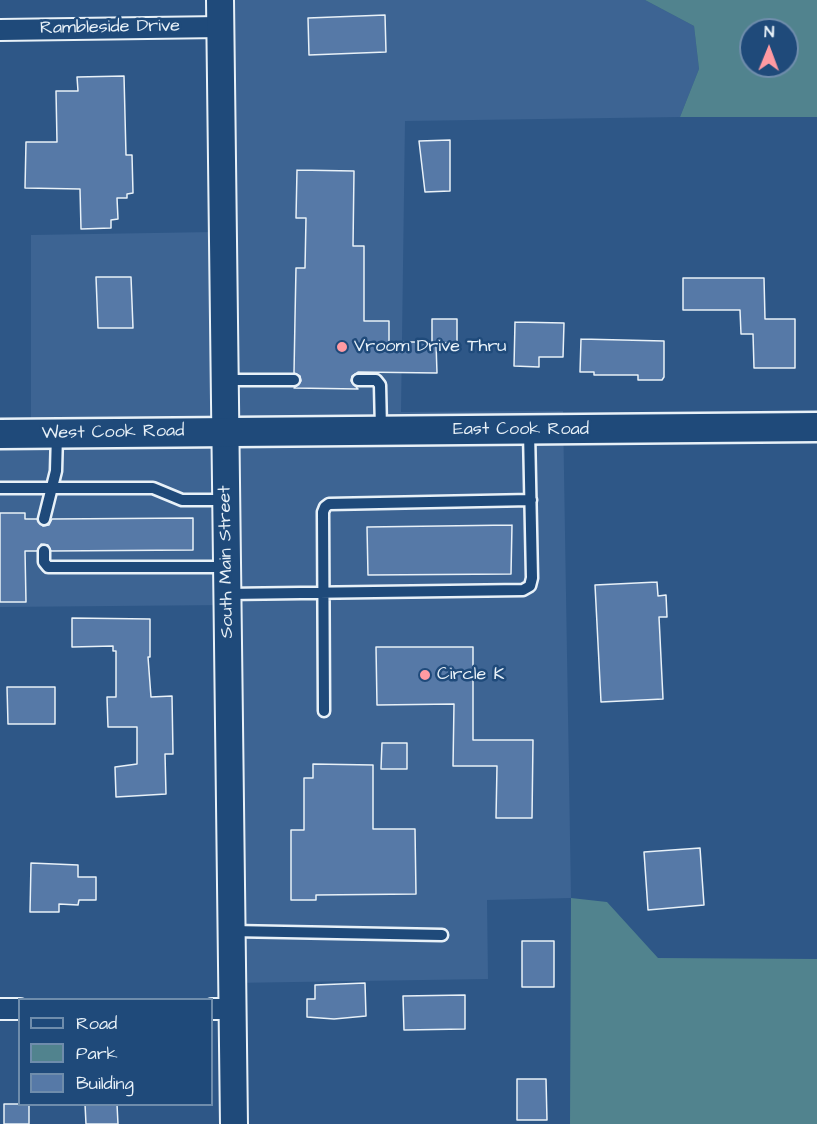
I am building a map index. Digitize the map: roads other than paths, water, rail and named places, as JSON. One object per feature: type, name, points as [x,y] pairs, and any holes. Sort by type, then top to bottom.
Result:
[{"type":"main road","name":"East Cook Road","points":[[225,431],[817,427]]},
{"type":"main road","name":"West Cook Road","points":[[0,434],[225,431]]},
{"type":"street","name":"South Main Street","points":[[220,0],[231,931],[222,1009],[234,1124]]},
{"type":"street","name":"Rambleside Drive","points":[[0,30],[221,27]]},
{"type":"street","points":[[0,1009],[18,1009]]},
{"type":"lane","points":[[225,380],[294,380]]},
{"type":"lane","points":[[358,380],[376,380],[380,385],[381,431]]},
{"type":"lane","points":[[227,594],[524,590],[530,586],[532,578],[529,430]]},
{"type":"lane","points":[[44,519],[56,471],[57,434]]},
{"type":"lane","points":[[0,488],[153,488],[182,500],[226,500]]},
{"type":"lane","points":[[324,711],[323,512],[329,504],[531,500]]},
{"type":"lane","points":[[44,551],[44,562],[48,567],[227,567]]},
{"type":"lane","points":[[231,931],[442,935]]},
{"type":"place","name":"Vroom Drive Thru","points":[[342,347]]},
{"type":"place","name":"Circle K","points":[[425,675]]}]
